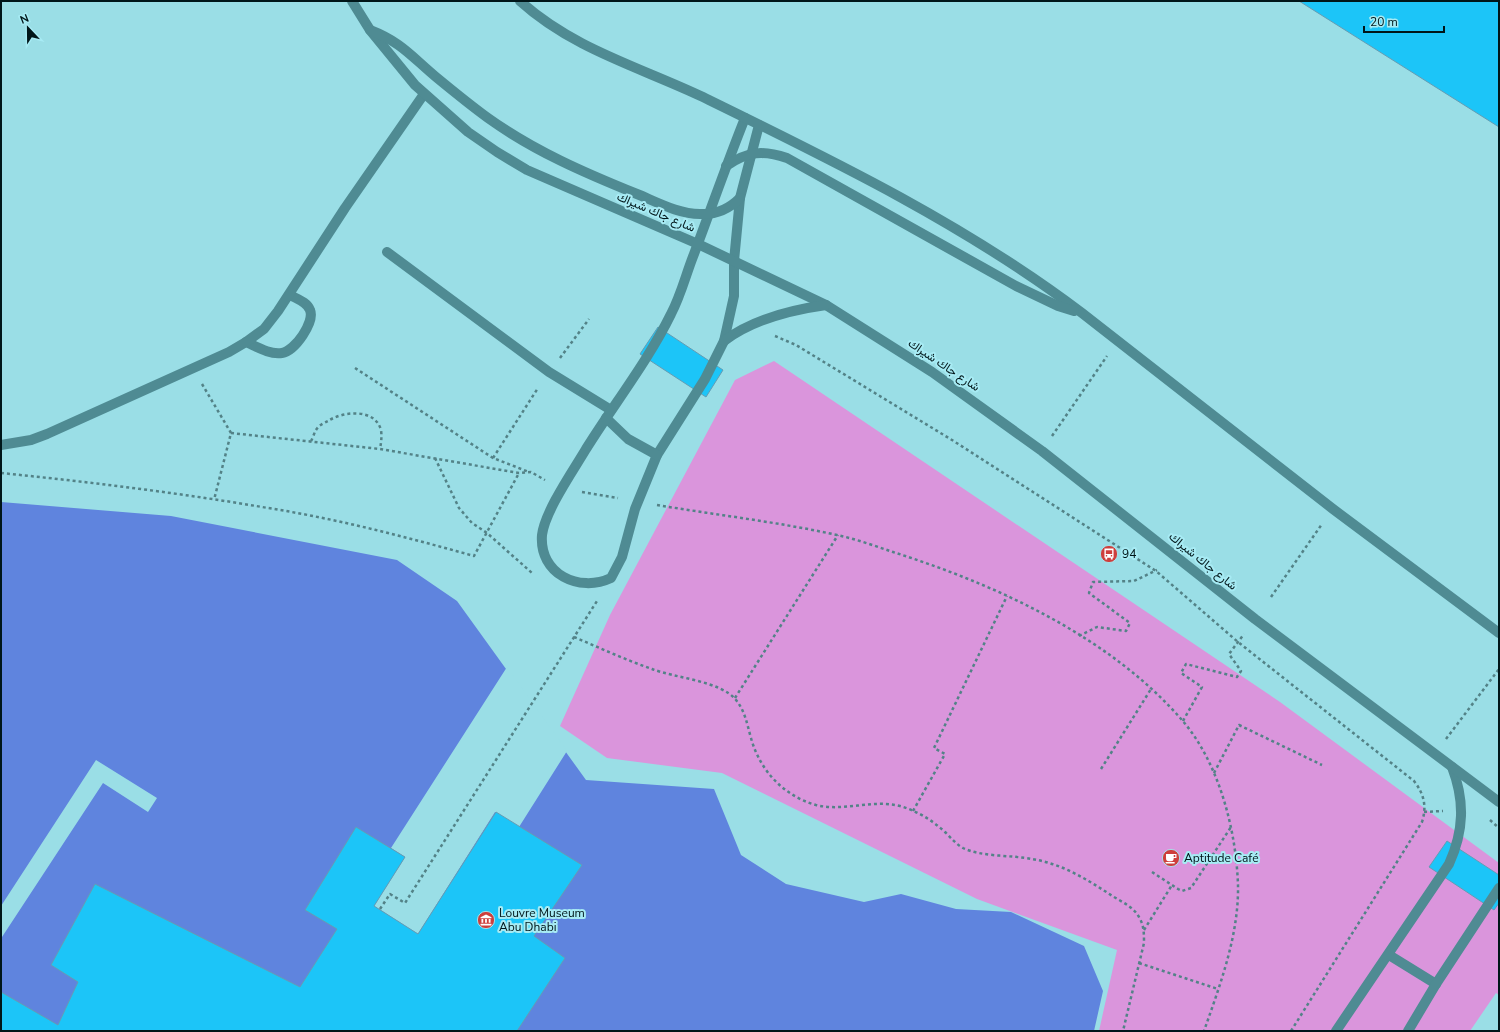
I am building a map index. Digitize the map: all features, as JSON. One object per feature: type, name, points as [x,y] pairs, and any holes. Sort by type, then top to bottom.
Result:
[{"type":"street","name":"شارع جاك شيراك","points":[[352,1],[370,30],[391,58],[424,94],[468,132],[527,170],[698,244],[826,305],[932,372],[1042,450],[1255,619],[1499,802]]},
{"type":"street","points":[[520,1],[561,32],[590,49],[700,96],[759,125],[954,226],[1041,282],[1333,509],[1499,633]]},
{"type":"street","points":[[370,30],[399,43],[434,76],[488,119],[558,160],[678,211],[708,214],[722,211],[732,206],[740,198]]},
{"type":"street","points":[[1,445],[31,440],[47,434],[193,368],[246,342],[264,329],[290,295],[345,208],[424,94]]},
{"type":"street","points":[[745,118],[675,305],[664,329],[608,414],[563,488],[545,524],[542,536],[543,547],[553,568],[562,576],[582,584],[602,583],[611,578],[622,557],[638,502],[658,455],[706,379],[724,342],[734,296],[734,261],[740,198],[759,125]]},
{"type":"street","points":[[726,166],[751,154],[764,152],[787,158],[1016,286],[1058,306],[1082,313]]},
{"type":"street","points":[[387,252],[530,359],[608,414],[628,439],[658,455]]},
{"type":"street","points":[[246,342],[276,353],[288,351],[294,348],[310,321],[311,315],[307,305],[290,295]]},
{"type":"street","points":[[724,342],[747,327],[769,318],[804,308],[826,305]]},
{"type":"street","points":[[1336,1031],[1389,955],[1449,864],[1456,848],[1462,812],[1457,782],[1452,767]]},
{"type":"street","points":[[1408,1031],[1436,984],[1499,888]]},
{"type":"street","points":[[1389,955],[1436,984]]},
{"type":"path","points":[[769,334],[796,345],[945,436],[1156,571],[1238,642],[1414,781],[1423,797],[1424,812],[1422,822],[1290,1031]]},
{"type":"path","points":[[1042,450],[1117,341]]},
{"type":"path","points":[[193,368],[230,433],[214,500]]},
{"type":"path","points":[[355,368],[493,458],[531,472],[563,488],[838,535],[928,563],[968,578],[1058,622],[1131,670],[1182,721],[1214,773],[1232,826],[1238,886],[1233,931],[1225,970],[1204,1031]]},
{"type":"path","points":[[311,441],[316,430],[334,416],[348,413],[360,413],[377,424],[381,434],[380,449]]},
{"type":"path","points":[[230,433],[380,449],[519,473],[531,472]]},
{"type":"path","points":[[435,458],[459,508],[472,523],[487,533],[533,574],[562,576]]},
{"type":"path","points":[[1,473],[130,488],[269,508],[344,523],[474,556],[519,473]]},
{"type":"path","points":[[1271,597],[1324,521]]},
{"type":"path","points":[[735,698],[838,535]]},
{"type":"path","points":[[1079,636],[1097,627],[1126,631],[1130,622],[1089,592],[1093,582],[1134,581],[1156,571],[1177,556]]},
{"type":"path","points":[[380,909],[390,894],[405,903],[611,578]]},
{"type":"path","points":[[913,810],[945,754],[934,748],[1007,596]]},
{"type":"path","points":[[1182,721],[1202,687],[1181,673],[1186,664],[1237,677],[1240,671],[1229,654],[1244,634]]},
{"type":"path","points":[[574,637],[653,670],[712,685],[724,690],[735,698],[743,710],[757,757],[768,774],[782,788],[799,798],[818,805],[837,807],[884,804],[913,810],[936,824],[963,848],[974,852],[1048,862],[1079,874],[1133,909],[1140,918],[1144,930],[1144,943],[1123,1031]]},
{"type":"path","points":[[1434,754],[1499,669]]},
{"type":"path","points":[[1101,769],[1151,690]]},
{"type":"path","points":[[1214,773],[1239,725],[1322,766]]},
{"type":"path","points":[[1424,812],[1443,812]]},
{"type":"path","points":[[1152,872],[1182,891],[1191,888],[1232,826]]},
{"type":"path","points":[[1144,930],[1172,885]]},
{"type":"path","points":[[1139,963],[1218,989]]},
{"type":"shaded area","points":[[774,361],[1280,702],[1499,863],[1499,995],[1496,993],[1470,1031],[1099,1031],[1117,950],[977,899],[722,773],[607,758],[560,726],[610,615],[735,380]]},
{"type":"water","points":[[1,502],[171,516],[397,560],[457,601],[586,780],[714,789],[741,855],[786,884],[864,902],[901,894],[956,909],[1011,912],[1084,946],[1103,991],[1094,1031],[1,1031]]},
{"type":"pier","points":[[507,667],[567,751],[519,827],[495,812],[418,934],[374,906],[405,857],[391,848]]},
{"type":"pier","points":[[96,760],[157,798],[148,812],[103,783],[1,937],[1,906]]},
{"type":"building","points":[[1299,1],[1499,1],[1499,127]]},
{"type":"building","points":[[658,327],[723,370],[706,397],[640,354]]},
{"type":"building","name":"Louvre Museum Abu Dhabi","points":[[496,812],[582,865],[534,936],[565,958],[517,1031],[1,1031],[1,992],[58,1025],[78,982],[51,965],[95,884],[300,987],[337,929],[305,910],[356,827],[405,857],[374,906],[418,934]]},
{"type":"building","points":[[1447,841],[1499,875],[1499,903],[1494,910],[1429,867]]},
{"type":"place","name":"94","points":[[1109,554]]},
{"type":"place","name":"Aptitude Café","points":[[1171,858]]},
{"type":"place","name":"Louvre Museum Abu Dhabi","points":[[486,920]]}]
